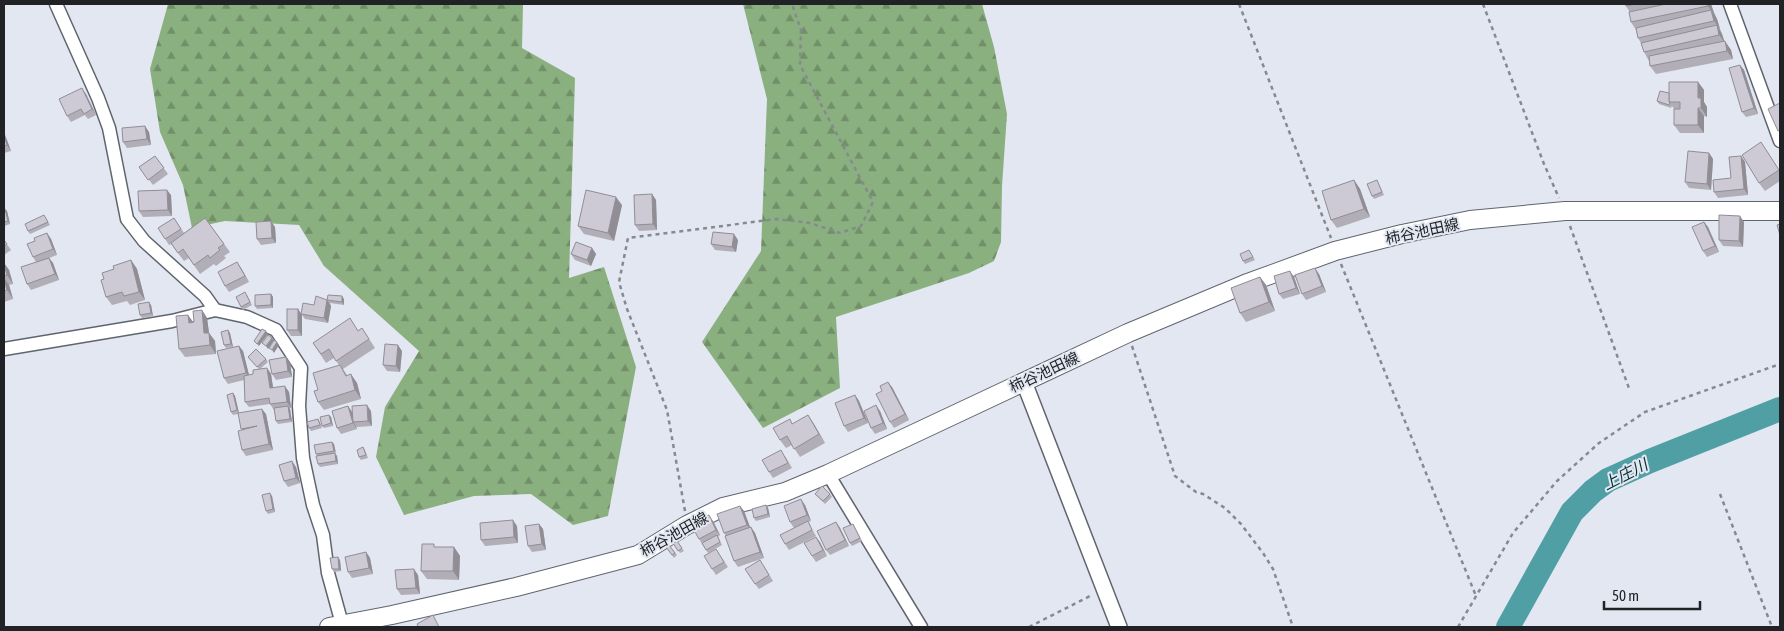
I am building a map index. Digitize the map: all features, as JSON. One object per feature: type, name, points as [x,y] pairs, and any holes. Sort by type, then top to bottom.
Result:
[{"type":"main road","name":"柿谷池田線","points":[[336,626],[516,587],[638,555],[687,525],[723,507],[785,492],[828,474],[1128,333],[1245,284],[1336,251],[1402,234],[1470,220],[1565,211],[1780,211]]},
{"type":"street","points":[[56,4],[98,98],[109,128],[127,219],[144,241],[205,296],[215,310]]},
{"type":"street","points":[[1730,4],[1780,141]]},
{"type":"street","points":[[4,349],[172,321],[215,310],[247,317],[276,330],[301,368],[298,406],[302,458],[313,505],[324,535],[336,626]]},
{"type":"street","points":[[1024,382],[1119,627]]},
{"type":"street","points":[[828,474],[921,627]]},
{"type":"path","points":[[687,525],[667,410],[627,309],[619,282],[628,238],[777,219],[810,223],[840,232],[861,226],[872,202],[800,65],[801,30],[792,4]]},
{"type":"path","points":[[1239,4],[1336,251],[1476,596]]},
{"type":"path","points":[[1483,4],[1544,164],[1565,211],[1630,392]]},
{"type":"path","points":[[1128,333],[1175,476],[1196,492],[1203,494],[1225,508],[1241,524],[1273,569],[1293,627]]},
{"type":"path","points":[[1458,627],[1513,533],[1557,481],[1600,443],[1645,412],[1780,364]]},
{"type":"path","points":[[1720,494],[1772,627]]},
{"type":"path","points":[[1029,627],[1105,589]]},
{"type":"green space","points":[[168,4],[523,4],[522,48],[575,78],[569,278],[604,267],[636,367],[608,516],[573,525],[531,494],[474,496],[404,515],[376,457],[385,407],[419,351],[324,266],[299,225],[225,221],[192,228],[183,185],[160,132],[150,69]]},
{"type":"green space","points":[[743,4],[982,4],[994,47],[1007,114],[1002,186],[1001,242],[994,261],[969,273],[836,317],[840,388],[763,428],[702,342],[761,251],[767,99]]},
{"type":"building","points":[[1666,4],[1707,4],[1708,6],[1631,22],[1629,12]]},
{"type":"building","points":[[1711,10],[1714,21],[1638,38],[1636,28]]},
{"type":"building","points":[[1717,25],[1719,35],[1644,52],[1641,43]]},
{"type":"building","points":[[1725,41],[1727,51],[1650,66],[1649,56]]},
{"type":"building","points":[[1740,65],[1754,108],[1742,112],[1729,68]]},
{"type":"building","points":[[1669,82],[1698,82],[1698,98],[1701,98],[1701,108],[1698,108],[1698,125],[1674,125],[1674,109],[1680,109],[1680,102],[1669,102]]},
{"type":"building","points":[[82,88],[92,109],[84,114],[81,109],[67,116],[59,99]]},
{"type":"building","points":[[1660,91],[1669,93],[1669,105],[1657,101]]},
{"type":"building","points":[[1780,103],[1780,130],[1778,131],[1768,109]]},
{"type":"building","points":[[145,126],[147,139],[123,142],[122,128]]},
{"type":"building","points":[[1761,142],[1779,170],[1759,183],[1742,155]]},
{"type":"building","points":[[1688,151],[1709,153],[1707,184],[1685,182]]},
{"type":"building","points":[[155,156],[164,168],[148,180],[139,167]]},
{"type":"building","points":[[1741,156],[1744,189],[1714,192],[1713,180],[1731,178],[1729,157]]},
{"type":"building","points":[[1354,180],[1364,209],[1331,220],[1322,191]]},
{"type":"building","points":[[1377,180],[1382,192],[1372,196],[1367,184]]},
{"type":"building","points":[[167,190],[168,210],[139,211],[138,191]]},
{"type":"building","points":[[586,190],[616,197],[608,233],[578,226]]},
{"type":"building","points":[[652,194],[653,224],[635,225],[634,195]]},
{"type":"building","points":[[4,209],[8,221],[4,222]]},
{"type":"building","points":[[44,215],[48,222],[28,231],[25,224]]},
{"type":"building","points":[[1719,215],[1740,216],[1739,241],[1719,240]]},
{"type":"building","points":[[174,218],[181,229],[165,239],[158,228]]},
{"type":"building","points":[[205,218],[224,244],[210,258],[208,255],[194,265],[183,249],[178,253],[171,243]]},
{"type":"building","points":[[271,221],[272,238],[257,239],[256,222]]},
{"type":"building","points":[[1704,222],[1715,246],[1703,251],[1692,227]]},
{"type":"building","points":[[1780,224],[1780,235],[1777,225]]},
{"type":"building","points":[[713,232],[734,234],[732,247],[711,244]]},
{"type":"building","points":[[47,233],[53,249],[33,257],[27,244],[35,241],[34,238]]},
{"type":"building","points":[[576,242],[592,248],[587,260],[571,254]]},
{"type":"building","points":[[1249,250],[1253,257],[1243,261],[1240,254]]},
{"type":"building","points":[[49,258],[55,274],[27,284],[21,267]]},
{"type":"building","points":[[131,260],[139,292],[124,296],[122,292],[106,297],[101,280],[104,279],[102,273],[114,269],[113,266]]},
{"type":"building","points":[[237,262],[245,276],[225,286],[218,272]]},
{"type":"building","points":[[4,264],[7,275],[4,276]]},
{"type":"building","points":[[1315,268],[1322,286],[1302,294],[1295,275]]},
{"type":"building","points":[[1290,271],[1296,288],[1279,294],[1274,276]]},
{"type":"building","points":[[1260,277],[1269,302],[1240,313],[1231,288]]},
{"type":"building","points":[[4,280],[7,290],[4,291]]},
{"type":"building","points":[[245,292],[250,302],[241,307],[236,297]]},
{"type":"building","points":[[271,294],[271,305],[255,306],[255,295]]},
{"type":"building","points":[[328,295],[342,296],[342,302],[327,300]]},
{"type":"building","points":[[316,296],[327,300],[324,318],[301,314],[303,303],[314,305]]},
{"type":"building","points":[[149,302],[151,313],[140,315],[138,304]]},
{"type":"building","points":[[287,309],[298,309],[298,330],[287,330]]},
{"type":"building","points":[[202,310],[204,333],[209,333],[210,345],[179,349],[176,316],[188,315],[189,323],[194,322],[193,311]]},
{"type":"building","points":[[350,318],[358,331],[362,328],[369,339],[336,361],[329,349],[321,354],[313,343]]},
{"type":"building","points":[[262,329],[266,331],[257,344],[254,341]]},
{"type":"building","points":[[228,330],[231,344],[224,345],[221,332]]},
{"type":"building","points":[[268,335],[272,338],[266,346],[262,343]]},
{"type":"building","points":[[274,340],[277,342],[272,350],[269,348]]},
{"type":"building","points":[[385,344],[398,345],[396,366],[383,365]]},
{"type":"building","points":[[239,346],[246,373],[224,378],[217,351]]},
{"type":"building","points":[[256,349],[266,359],[257,367],[248,357]]},
{"type":"building","points":[[286,357],[288,371],[272,374],[269,360]]},
{"type":"building","points":[[340,365],[346,376],[351,374],[355,390],[318,402],[314,391],[318,390],[313,373]]},
{"type":"building","points":[[267,368],[270,388],[285,386],[287,402],[270,404],[269,398],[245,402],[244,376],[253,374],[253,370]]},
{"type":"building","points":[[888,382],[905,414],[890,422],[876,394],[882,391],[880,386]]},
{"type":"building","points":[[233,393],[237,410],[231,412],[227,395]]},
{"type":"building","points":[[855,395],[864,418],[844,426],[835,403]]},
{"type":"building","points":[[367,405],[368,421],[353,422],[352,406]]},
{"type":"building","points":[[876,405],[883,423],[871,428],[864,411]]},
{"type":"building","points":[[288,406],[290,419],[276,421],[274,408]]},
{"type":"building","points":[[348,406],[353,423],[337,428],[332,411]]},
{"type":"building","points":[[262,409],[269,444],[242,450],[238,431],[257,426],[241,429],[238,413]]},
{"type":"building","points":[[329,415],[331,423],[322,426],[320,417]]},
{"type":"building","points":[[808,415],[819,434],[794,449],[787,436],[780,440],[773,428],[790,419],[792,424]]},
{"type":"building","points":[[318,419],[320,425],[309,428],[307,422]]},
{"type":"building","points":[[332,442],[334,451],[316,454],[314,445]]},
{"type":"building","points":[[363,447],[366,455],[359,457],[357,450]]},
{"type":"building","points":[[781,450],[788,463],[769,472],[762,460]]},
{"type":"building","points":[[335,453],[336,461],[318,464],[316,456]]},
{"type":"building","points":[[292,461],[296,478],[284,481],[279,465]]},
{"type":"building","points":[[822,486],[830,494],[823,501],[815,494]]},
{"type":"building","points":[[270,493],[273,509],[266,511],[262,495]]},
{"type":"building","points":[[801,499],[807,515],[790,522],[784,506]]},
{"type":"building","points":[[766,505],[768,514],[754,518],[752,509]]},
{"type":"building","points":[[740,506],[747,525],[724,533],[717,514]]},
{"type":"building","points":[[709,515],[716,530],[699,539],[691,525]]},
{"type":"building","points":[[513,520],[514,537],[481,540],[480,523]]},
{"type":"building","points":[[808,521],[812,530],[785,544],[780,535]]},
{"type":"building","points":[[836,522],[845,540],[826,550],[817,531]]},
{"type":"building","points":[[539,524],[542,544],[528,546],[525,526]]},
{"type":"building","points":[[853,524],[860,538],[850,543],[843,528]]},
{"type":"building","points":[[751,527],[760,552],[734,561],[725,536]]},
{"type":"building","points":[[717,535],[720,542],[706,550],[702,543]]},
{"type":"building","points":[[816,537],[823,550],[812,556],[804,543]]},
{"type":"building","points":[[677,541],[682,548],[678,551],[673,543]]},
{"type":"building","points":[[422,544],[434,544],[434,547],[454,547],[453,571],[421,571]]},
{"type":"building","points":[[669,545],[675,553],[672,555],[666,547]]},
{"type":"building","points":[[716,549],[724,562],[712,569],[704,556]]},
{"type":"building","points":[[366,552],[369,568],[348,572],[345,557]]},
{"type":"building","points":[[338,557],[339,569],[332,569],[330,558]]},
{"type":"building","points":[[760,560],[769,575],[755,584],[745,569]]},
{"type":"building","points":[[414,569],[416,588],[397,589],[395,570]]},
{"type":"building","points":[[433,615],[439,627],[416,627],[418,626],[417,624]]},
{"type":"waterway","name":"上庄川","points":[[1508,627],[1572,512],[1593,491],[1608,480],[1650,461],[1780,409]]}]
